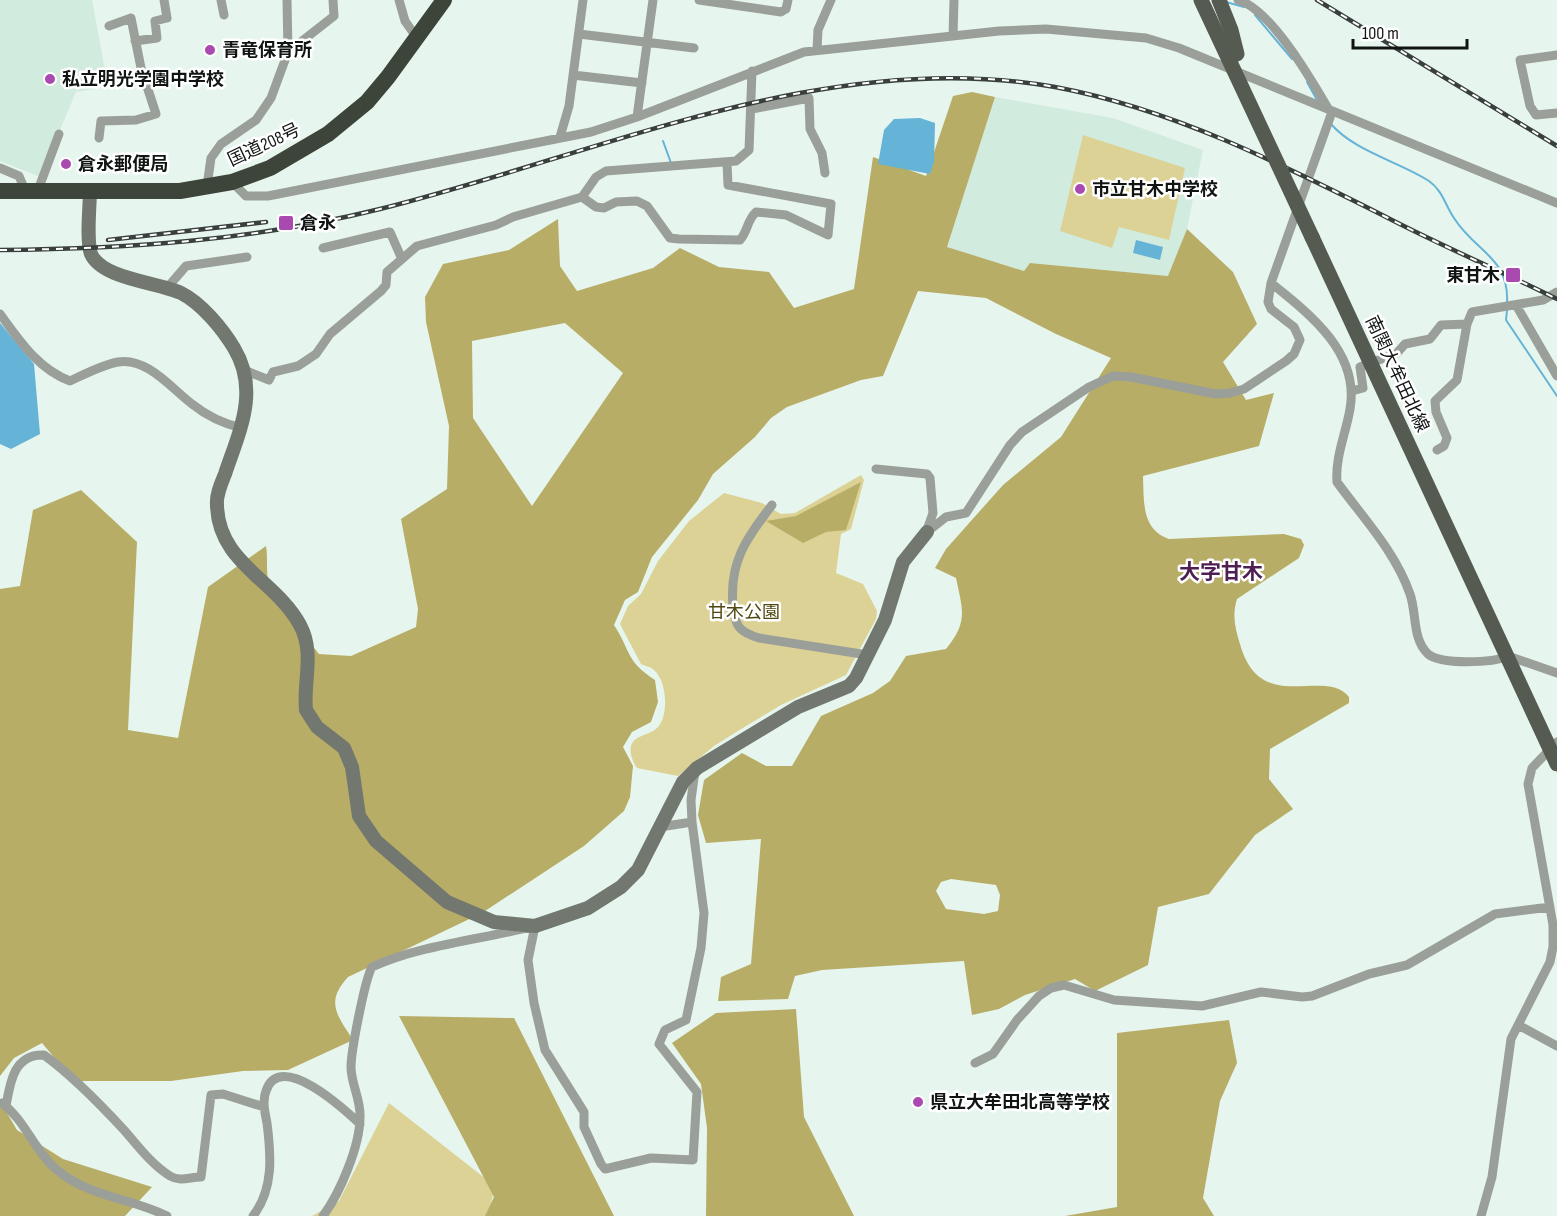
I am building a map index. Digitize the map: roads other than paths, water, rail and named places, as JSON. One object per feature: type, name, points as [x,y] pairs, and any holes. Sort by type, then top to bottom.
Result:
[{"type":"highway","name":"国道208号","points":[[0,191],[180,191],[232,182],[270,168],[307,148],[347,120],[388,77],[444,0]]},
{"type":"main road","name":"南関大牟田北線","points":[[1200,0],[1315,233],[1555,749]]},
{"type":"main road","name":"南関大牟田北線","points":[[1211,0],[1315,233]]},
{"type":"main road","points":[[1219,0],[1231,30],[1237,54]]},
{"type":"street","points":[[135,41],[157,38],[155,21],[167,18],[164,0]]},
{"type":"street","points":[[221,0],[224,15]]},
{"type":"street","points":[[207,186],[211,158],[220,144],[256,120],[271,98],[288,52],[287,0]]},
{"type":"street","points":[[288,52],[334,16],[333,0]]},
{"type":"street","points":[[399,0],[405,21],[417,38]]},
{"type":"street","points":[[560,137],[569,106],[583,0]]},
{"type":"street","points":[[637,117],[653,0]]},
{"type":"street","points":[[699,0],[742,3],[781,12],[786,9],[788,0]]},
{"type":"street","points":[[817,50],[818,30],[831,0]]},
{"type":"street","points":[[953,36],[954,0]]},
{"type":"street","points":[[1238,0],[1254,6],[1296,56],[1330,111]]},
{"type":"street","points":[[99,138],[101,121],[136,120],[156,114],[135,41],[131,18],[109,26]]},
{"type":"street","points":[[232,182],[246,196],[268,196],[591,132],[637,117],[804,52],[1046,28],[1146,38],[1179,48],[1557,203]]},
{"type":"street","points":[[579,34],[694,48]]},
{"type":"street","points":[[1557,55],[1520,60],[1530,106],[1536,115],[1557,113]]},
{"type":"street","points":[[244,370],[269,380],[273,372],[298,366],[316,354],[330,334],[386,285],[387,272],[401,256],[417,246],[496,225],[513,217],[582,197],[596,177],[606,171],[736,161],[749,150],[752,71]]},
{"type":"street","points":[[573,75],[642,83]]},
{"type":"street","points":[[752,109],[809,98],[810,129],[822,153],[825,173]]},
{"type":"street","points":[[323,1216],[337,1194],[360,1124],[361,1114],[351,1068],[363,991],[372,967],[466,940],[535,926],[588,908],[621,887],[638,870],[683,782],[695,771],[798,707],[849,686],[868,655],[885,620],[903,562],[927,532],[946,517],[966,513],[1010,445],[1022,432],[1089,387],[1113,376],[1216,394],[1230,393],[1244,389],[1286,362],[1294,354],[1300,340],[1294,327],[1271,309],[1268,302],[1271,283],[1330,111]]},
{"type":"street","points":[[0,168],[19,177],[32,190],[59,134]]},
{"type":"street","points":[[582,197],[596,207],[604,208],[616,202],[638,201],[647,207],[670,237],[679,239],[740,240],[746,233],[750,217],[756,212],[786,214],[828,235],[831,204],[728,185],[727,163]]},
{"type":"street","points":[[90,190],[90,249],[95,260],[110,271],[167,288],[195,302],[226,335],[244,370],[248,402],[242,428],[219,492],[219,517],[228,541],[241,563],[283,598],[301,627],[308,647],[306,710],[310,719],[339,742],[349,756],[356,807],[363,826],[376,841],[447,902],[495,922],[535,926]]},
{"type":"street","points":[[323,248],[390,232],[401,256]]},
{"type":"street","points":[[167,288],[186,266],[247,257]]},
{"type":"street","points":[[1271,283],[1316,320],[1349,370],[1352,391],[1337,482],[1384,544],[1399,570],[1410,594],[1421,646],[1430,656],[1447,663],[1515,660],[1557,673]]},
{"type":"street","points":[[1437,450],[1444,446],[1447,438],[1436,412],[1435,400],[1457,380],[1467,324],[1472,312],[1543,300],[1557,292]]},
{"type":"street","points":[[1516,305],[1557,376]]},
{"type":"street","points":[[0,314],[36,359],[57,376],[70,381],[119,362],[132,363],[162,378],[193,405],[225,424],[242,428]]},
{"type":"street","points":[[1352,391],[1363,388],[1360,367],[1397,353],[1405,344],[1430,339],[1441,325],[1467,324]]},
{"type":"street","points":[[876,469],[927,474],[930,478],[933,513],[927,532]]},
{"type":"street","points":[[771,505],[748,536],[732,577],[735,624],[742,633],[759,638],[868,655]]},
{"type":"street","points":[[1481,1216],[1492,1177],[1511,1039],[1520,1026],[1550,962],[1553,947],[1550,907],[1528,784],[1532,768],[1555,749]]},
{"type":"street","points":[[535,926],[528,960],[534,1003],[545,1050],[584,1112],[584,1127],[601,1164],[605,1169],[651,1158],[693,1160],[697,1092],[659,1044],[665,1030],[686,1020],[701,948],[704,913],[691,800],[695,771]]},
{"type":"street","points":[[660,827],[692,822]]},
{"type":"street","points":[[975,1063],[993,1054],[1024,1012],[1039,996],[1051,988],[1064,985],[1114,1000],[1202,1006],[1261,992],[1312,996],[1369,974],[1407,965],[1495,914],[1550,907]]},
{"type":"street","points":[[1520,1026],[1557,1046]]},
{"type":"street","points":[[167,1216],[98,1194],[64,1176],[34,1145],[3,1104],[17,1065],[26,1057],[44,1055],[110,1115],[154,1163],[171,1177],[185,1180],[201,1177],[207,1107],[211,1095],[223,1094],[264,1107]]},
{"type":"street","points":[[253,1216],[269,1182],[271,1156],[264,1107],[266,1091],[270,1084],[283,1079],[298,1080],[335,1100],[360,1124]]},
{"type":"water","points":[[920,118],[935,123],[934,162],[930,174],[878,164],[884,130],[894,119]]},
{"type":"water","points":[[1136,240],[1163,247],[1160,260],[1133,253]]},
{"type":"water","points":[[0,323],[34,364],[40,434],[11,449],[0,444]]},
{"type":"waterway","points":[[1226,2],[1244,7]]},
{"type":"waterway","points":[[1255,15],[1292,59]]},
{"type":"waterway","points":[[1307,82],[1317,100]]},
{"type":"waterway","points":[[1330,123],[1340,133],[1364,149],[1417,174],[1434,185],[1462,230],[1497,265],[1503,276],[1507,304]]},
{"type":"waterway","points":[[663,141],[671,163]]},
{"type":"waterway","points":[[1507,310],[1506,320],[1557,396]]},
{"type":"railway","points":[[1317,0],[1557,146]]},
{"type":"railway","points":[[0,250],[96,248],[191,241],[333,220],[462,187],[713,112],[798,93],[884,81],[969,78],[1055,87],[1142,109],[1185,124],[1268,159],[1557,299]]},
{"type":"railway","points":[[108,240],[266,222]]},
{"type":"place","name":"青竜保育所","points":[[210,50]]},
{"type":"place","name":"私立明光学園中学校","points":[[50,79]]},
{"type":"place","name":"倉永郵便局","points":[[66,164]]},
{"type":"place","name":"市立甘木中学校","points":[[1080,189]]},
{"type":"place","name":"倉永","points":[[286,223]]},
{"type":"place","name":"東甘木","points":[[1513,275]]},
{"type":"place","name":"県立大牟田北高等学校","points":[[918,1102]]},
{"type":"district","name":"大字甘木","points":[[1221,572]]},
{"type":"park label","name":"甘木公園","points":[[744,612]]}]
